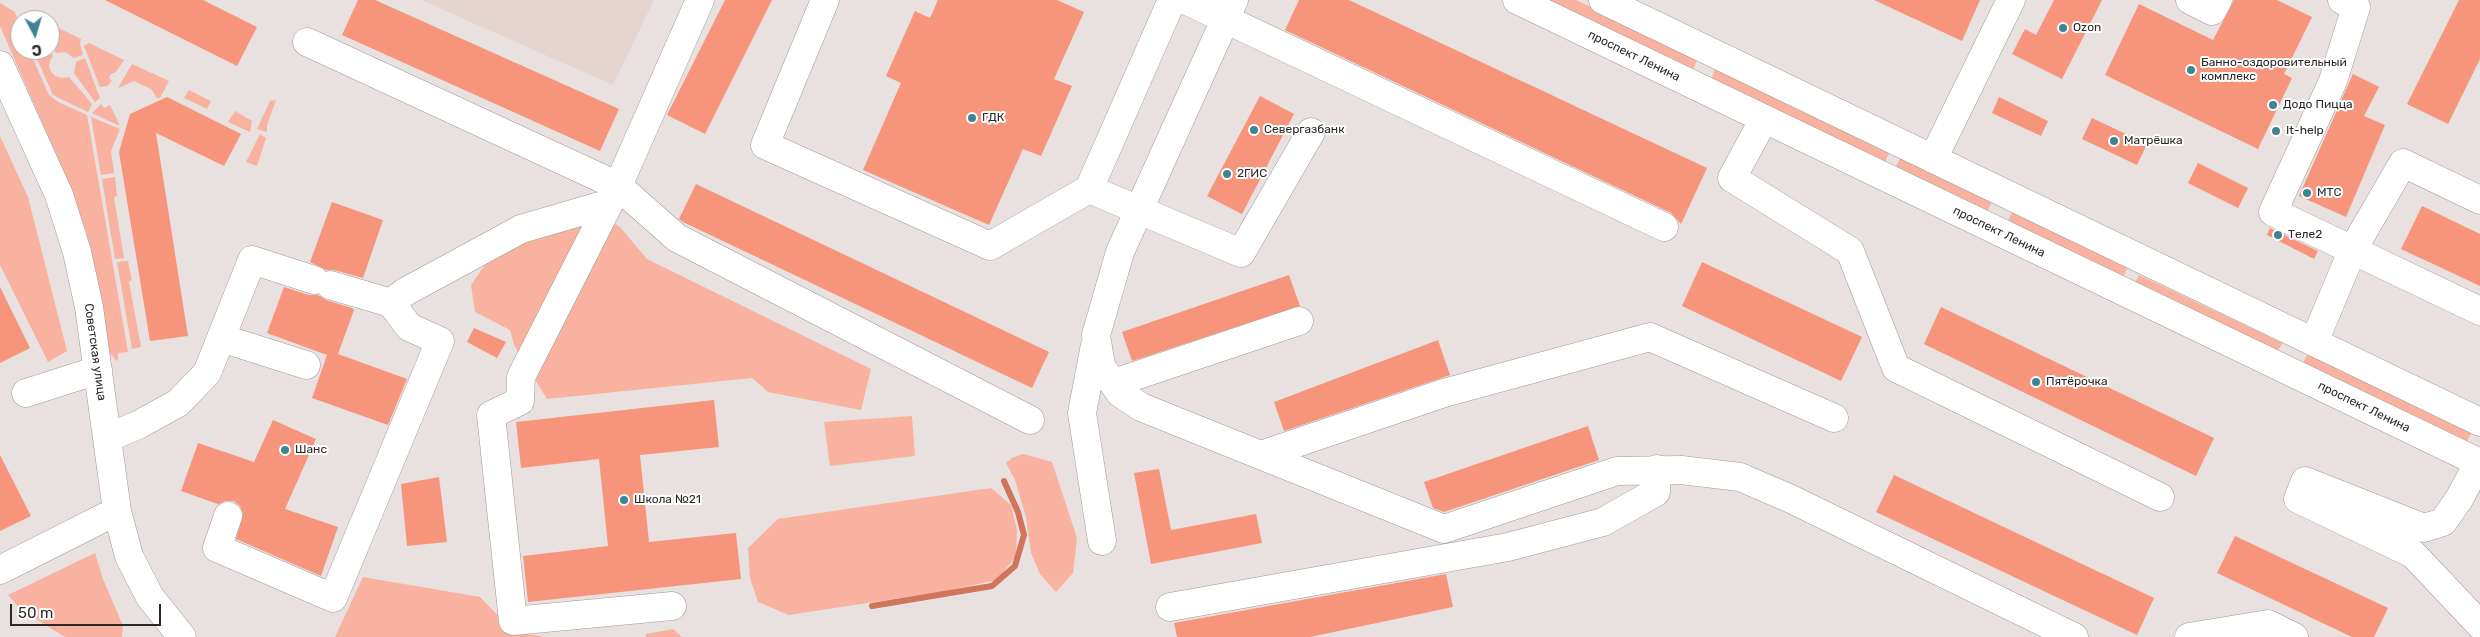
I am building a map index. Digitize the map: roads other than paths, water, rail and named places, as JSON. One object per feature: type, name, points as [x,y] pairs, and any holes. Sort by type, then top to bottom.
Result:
[{"type":"street","points":[[672,606],[514,620],[491,415],[520,402],[521,377],[612,195],[700,0]]},
{"type":"street","points":[[825,0],[765,145],[990,246],[1089,189],[1172,0]]},
{"type":"street","points":[[1185,0],[1230,9],[1347,78],[1664,227]]},
{"type":"street","name":"проспект Ленина","points":[[1518,0],[2479,463]]},
{"type":"street","points":[[1602,0],[2480,422]]},
{"type":"street","points":[[1934,159],[2011,0]]},
{"type":"street","points":[[2190,0],[2212,11],[2218,0]]},
{"type":"street","points":[[2342,0],[2356,7],[2333,81],[2273,212],[2480,311]]},
{"type":"street","points":[[1102,541],[1082,413],[1096,335],[1120,252],[1230,9]]},
{"type":"street","points":[[307,42],[612,195],[677,238],[1030,420]]},
{"type":"street","name":"Советская улица","points":[[0,65],[59,195],[71,233],[90,307],[117,510],[129,556],[170,632]]},
{"type":"street","points":[[1764,119],[1732,178],[1850,252],[1896,368],[2160,497]]},
{"type":"street","points":[[1089,189],[1241,253],[1311,132]]},
{"type":"street","points":[[2314,342],[2353,249],[2403,163],[2480,200]]},
{"type":"street","points":[[391,303],[405,292],[521,229],[612,195]]},
{"type":"street","points":[[107,438],[138,425],[178,403],[207,373],[252,260],[391,303],[409,327],[440,341],[333,598],[217,548],[228,516]]},
{"type":"street","points":[[1114,384],[1299,321]]},
{"type":"street","points":[[1096,335],[1101,366],[1120,393],[1141,407],[1444,529],[1617,471],[1657,469],[1740,477],[1761,484],[2074,637]]},
{"type":"street","points":[[1261,455],[1444,393],[1650,336],[1834,418]]},
{"type":"street","points":[[221,338],[306,365]]},
{"type":"street","points":[[26,393],[98,370]]},
{"type":"street","points":[[2479,463],[2459,499],[2443,522],[2424,528],[2305,481],[2298,499],[2413,554],[2480,625]]},
{"type":"street","points":[[1170,607],[1508,547],[1573,531],[1603,522],[1656,492],[1657,469]]},
{"type":"street","points":[[0,570],[117,510]]},
{"type":"street","points":[[2189,637],[2268,624],[2294,637]]},
{"type":"waterway","points":[[872,606],[992,586],[1015,566],[1024,535],[1018,512],[1004,481]]},
{"type":"place","name":"Ozon","points":[[2063,28]]},
{"type":"place","name":"Банно-оздоровительный комплекс","points":[[2191,70]]},
{"type":"place","name":"Додо Пицца","points":[[2273,105]]},
{"type":"place","name":"ГДК","points":[[972,118]]},
{"type":"place","name":"Севергазбанк","points":[[1254,130]]},
{"type":"place","name":"It-help","points":[[2276,131]]},
{"type":"place","name":"Матрёшка","points":[[2114,141]]},
{"type":"place","name":"2ГИС","points":[[1227,174]]},
{"type":"place","name":"МТС","points":[[2307,193]]},
{"type":"place","name":"Теле2","points":[[2278,235]]},
{"type":"place","name":"Пятёрочка","points":[[2036,382]]},
{"type":"place","name":"Шанс","points":[[285,450]]},
{"type":"place","name":"Школа №21","points":[[624,500]]}]
